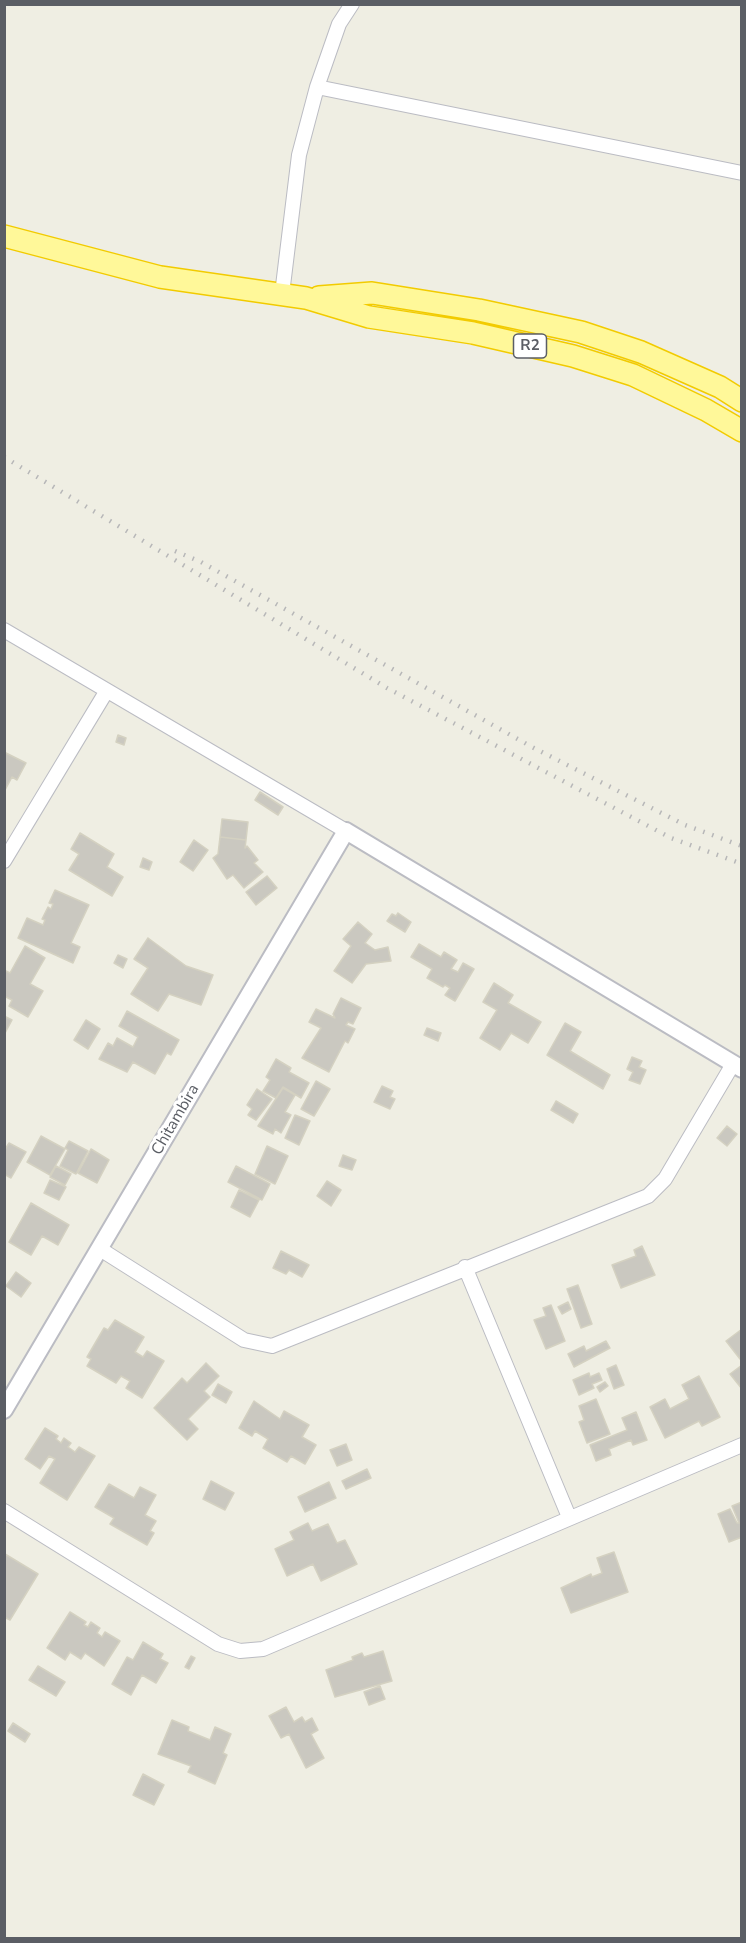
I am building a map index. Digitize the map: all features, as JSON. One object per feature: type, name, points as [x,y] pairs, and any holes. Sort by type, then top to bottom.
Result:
[{"type":"highway","name":"R2","points":[[4,236],[160,277],[306,298],[369,317],[473,333],[573,356],[633,375],[706,410],[741,431]]},
{"type":"highway","name":"R2","points":[[306,298],[372,293],[479,310],[581,333],[641,352],[720,387],[741,401]]},
{"type":"street","points":[[282,294],[299,155],[317,87],[339,24],[352,4]]},
{"type":"street","points":[[317,87],[741,173]]},
{"type":"street","points":[[4,630],[346,831],[737,1066],[665,1179],[653,1193],[626,1206],[465,1267],[272,1346],[244,1340],[100,1249]]},
{"type":"street","points":[[4,861],[106,692]]},
{"type":"street","name":"Chitambira","points":[[4,1410],[10,1389],[100,1249],[346,831]]},
{"type":"street","points":[[465,1267],[569,1517]]},
{"type":"street","points":[[4,1511],[218,1644],[240,1651],[263,1649],[741,1445]]},
{"type":"building","points":[[118,735],[126,738],[124,745],[116,742]]},
{"type":"building","points":[[4,752],[26,763],[17,780],[12,777],[4,792]]},
{"type":"building","points":[[260,792],[283,807],[278,815],[255,800]]},
{"type":"building","points":[[222,819],[248,822],[246,840],[220,837]]},
{"type":"building","points":[[80,833],[114,854],[107,867],[123,877],[112,896],[69,870],[79,854],[71,849]]},
{"type":"building","points":[[220,837],[246,840],[245,848],[247,846],[258,860],[254,863],[263,872],[244,888],[233,875],[227,879],[213,858],[218,854]]},
{"type":"building","points":[[194,840],[208,850],[193,871],[180,862]]},
{"type":"building","points":[[143,858],[152,862],[149,870],[140,867]]},
{"type":"building","points":[[267,876],[277,888],[256,905],[246,892]]},
{"type":"building","points":[[55,890],[89,905],[71,943],[80,947],[73,963],[18,938],[27,918],[43,925],[45,920],[42,919],[48,907],[51,909],[53,904],[49,903]]},
{"type":"building","points":[[398,913],[411,922],[405,932],[387,921],[392,914],[396,916]]},
{"type":"building","points":[[358,922],[372,934],[365,943],[375,950],[388,947],[391,961],[366,964],[352,983],[334,971],[351,946],[343,939]]},
{"type":"building","points":[[148,938],[186,966],[213,975],[201,1005],[169,994],[158,1011],[131,994],[148,968],[134,959]]},
{"type":"building","points":[[419,944],[441,957],[444,952],[457,960],[451,969],[458,972],[463,963],[474,969],[455,1001],[445,995],[450,988],[445,985],[443,987],[427,978],[432,969],[411,957]]},
{"type":"building","points":[[25,946],[45,958],[30,984],[43,991],[28,1017],[9,1006],[12,1000],[4,996],[4,970],[10,973]]},
{"type":"building","points":[[118,955],[127,959],[123,968],[114,963]]},
{"type":"building","points":[[494,983],[513,995],[508,1003],[541,1022],[528,1043],[511,1033],[500,1050],[480,1038],[497,1010],[483,1002]]},
{"type":"building","points":[[341,998],[361,1008],[353,1024],[348,1022],[346,1025],[355,1029],[348,1043],[345,1041],[329,1072],[302,1058],[321,1028],[309,1022],[316,1009],[335,1018],[333,1014]]},
{"type":"building","points":[[127,1011],[179,1040],[171,1055],[167,1053],[155,1074],[133,1062],[127,1072],[99,1059],[108,1043],[113,1046],[117,1038],[133,1047],[138,1037],[119,1026]]},
{"type":"building","points":[[4,1016],[12,1020],[4,1035]]},
{"type":"building","points":[[86,1020],[100,1029],[88,1049],[74,1040]]},
{"type":"building","points":[[565,1023],[581,1032],[570,1051],[610,1075],[603,1089],[547,1055]]},
{"type":"building","points":[[427,1028],[441,1033],[438,1041],[424,1035]]},
{"type":"building","points":[[632,1057],[642,1061],[639,1067],[646,1070],[640,1084],[629,1080],[633,1072],[627,1069]]},
{"type":"building","points":[[276,1059],[291,1068],[289,1072],[309,1083],[301,1098],[283,1087],[276,1098],[263,1091],[270,1080],[266,1077]]},
{"type":"building","points":[[316,1081],[330,1089],[314,1116],[301,1109]]},
{"type":"building","points":[[382,1086],[393,1091],[390,1097],[395,1099],[390,1109],[374,1102]]},
{"type":"building","points":[[283,1088],[295,1095],[285,1112],[291,1115],[281,1133],[275,1129],[273,1134],[258,1126]]},
{"type":"building","points":[[257,1089],[272,1099],[256,1120],[248,1115],[252,1109],[247,1105]]},
{"type":"building","points":[[556,1101],[578,1114],[573,1123],[551,1110]]},
{"type":"building","points":[[295,1115],[310,1121],[299,1145],[285,1138]]},
{"type":"building","points":[[727,1126],[737,1134],[727,1146],[717,1138]]},
{"type":"building","points":[[41,1136],[65,1149],[50,1175],[27,1162]]},
{"type":"building","points":[[69,1141],[88,1151],[76,1174],[60,1166],[68,1150],[65,1148]]},
{"type":"building","points":[[9,1143],[26,1152],[11,1178],[4,1174],[4,1151]]},
{"type":"building","points":[[267,1146],[288,1156],[275,1184],[255,1174]]},
{"type":"building","points":[[91,1149],[109,1160],[97,1183],[78,1173]]},
{"type":"building","points":[[343,1155],[356,1160],[352,1170],[339,1166]]},
{"type":"building","points":[[56,1166],[71,1174],[65,1185],[50,1177]]},
{"type":"building","points":[[236,1166],[270,1184],[262,1200],[228,1182]]},
{"type":"building","points":[[50,1180],[66,1187],[59,1200],[44,1193]]},
{"type":"building","points":[[327,1181],[341,1190],[331,1206],[317,1196]]},
{"type":"building","points":[[239,1190],[259,1200],[250,1217],[231,1207]]},
{"type":"building","points":[[31,1203],[69,1225],[58,1245],[42,1236],[31,1255],[9,1242]]},
{"type":"building","points":[[642,1246],[655,1275],[621,1288],[612,1265],[636,1256],[634,1250]]},
{"type":"building","points":[[281,1251],[309,1265],[302,1277],[289,1270],[286,1274],[273,1268]]},
{"type":"building","points":[[16,1272],[31,1283],[21,1297],[6,1286]]},
{"type":"building","points":[[578,1285],[592,1324],[581,1328],[567,1289]]},
{"type":"building","points":[[568,1302],[571,1309],[562,1314],[558,1307]]},
{"type":"building","points":[[551,1305],[565,1341],[546,1349],[534,1320],[546,1316],[543,1308]]},
{"type":"building","points":[[115,1320],[144,1337],[135,1352],[143,1357],[147,1351],[164,1361],[142,1398],[126,1388],[130,1381],[121,1376],[116,1383],[87,1366],[91,1359],[87,1357],[104,1328],[108,1330]]},
{"type":"building","points":[[742,1329],[742,1358],[740,1359],[726,1341]]},
{"type":"building","points":[[606,1341],[610,1348],[574,1367],[568,1354],[584,1346],[586,1351]]},
{"type":"building","points":[[206,1363],[219,1376],[204,1391],[210,1397],[188,1419],[198,1429],[187,1440],[154,1408],[182,1378],[187,1383]]},
{"type":"building","points":[[616,1365],[624,1385],[614,1389],[607,1369]]},
{"type":"building","points":[[742,1365],[742,1389],[730,1374]]},
{"type":"building","points":[[589,1373],[590,1377],[599,1373],[602,1380],[592,1384],[594,1388],[579,1395],[573,1380]]},
{"type":"building","points":[[699,1376],[720,1417],[702,1426],[699,1421],[665,1438],[650,1407],[665,1399],[670,1409],[689,1399],[682,1385]]},
{"type":"building","points":[[605,1382],[608,1386],[600,1392],[597,1387]]},
{"type":"building","points":[[218,1384],[232,1392],[226,1403],[212,1395]]},
{"type":"building","points":[[596,1399],[610,1434],[587,1443],[579,1422],[584,1420],[579,1406]]},
{"type":"building","points":[[254,1401],[280,1419],[284,1411],[309,1425],[302,1437],[316,1445],[305,1464],[291,1456],[287,1462],[263,1448],[268,1439],[255,1431],[252,1436],[239,1428]]},
{"type":"building","points":[[636,1412],[647,1440],[633,1445],[631,1440],[609,1449],[611,1455],[596,1461],[590,1445],[627,1430],[622,1418]]},
{"type":"building","points":[[45,1428],[58,1436],[56,1439],[61,1443],[64,1438],[71,1443],[68,1447],[75,1452],[79,1447],[95,1456],[67,1500],[40,1483],[55,1459],[49,1456],[40,1469],[25,1459]]},
{"type":"building","points":[[346,1444],[352,1460],[337,1466],[330,1450]]},
{"type":"building","points":[[367,1469],[371,1478],[346,1489],[342,1481]]},
{"type":"building","points":[[211,1481],[234,1493],[225,1510],[203,1499]]},
{"type":"building","points":[[329,1482],[336,1498],[305,1512],[298,1497]]},
{"type":"building","points":[[109,1484],[134,1498],[140,1487],[156,1495],[145,1515],[156,1521],[150,1531],[154,1533],[147,1545],[110,1524],[114,1518],[95,1507]]},
{"type":"building","points":[[742,1502],[742,1537],[729,1542],[718,1514],[730,1509],[739,1523],[732,1506]]},
{"type":"building","points":[[308,1523],[312,1531],[328,1524],[337,1543],[345,1540],[357,1564],[321,1581],[313,1564],[287,1576],[275,1549],[294,1540],[290,1532]]},
{"type":"building","points":[[614,1552],[628,1592],[571,1613],[561,1588],[591,1574],[592,1577],[602,1573],[597,1558]]},
{"type":"building","points":[[5,1554],[38,1574],[10,1620],[4,1617]]},
{"type":"building","points":[[70,1612],[86,1622],[84,1625],[88,1627],[91,1622],[100,1628],[97,1633],[102,1637],[105,1632],[120,1641],[104,1666],[85,1653],[81,1659],[70,1652],[65,1660],[47,1648]]},
{"type":"building","points":[[143,1642],[163,1654],[160,1659],[168,1663],[156,1683],[142,1675],[131,1695],[112,1684],[127,1657],[133,1660]]},
{"type":"building","points":[[383,1651],[392,1681],[335,1697],[326,1670],[353,1660],[352,1657],[362,1653],[364,1657]]},
{"type":"building","points":[[191,1656],[195,1658],[189,1669],[185,1667]]},
{"type":"building","points":[[38,1666],[65,1682],[56,1696],[29,1680]]},
{"type":"building","points":[[380,1686],[385,1699],[369,1705],[364,1692]]},
{"type":"building","points":[[286,1707],[294,1722],[302,1717],[305,1722],[312,1718],[318,1730],[311,1734],[324,1758],[306,1768],[289,1734],[281,1738],[269,1716]]},
{"type":"building","points":[[172,1720],[189,1727],[188,1731],[210,1740],[215,1727],[231,1734],[223,1753],[227,1755],[215,1784],[188,1772],[191,1766],[158,1754]]},
{"type":"building","points":[[13,1723],[30,1734],[25,1742],[8,1731]]},
{"type":"building","points":[[143,1774],[164,1785],[154,1805],[133,1795]]},
{"type":"railway","points":[[4,457],[387,688],[671,838],[742,864]]},
{"type":"railway","points":[[175,551],[201,562],[532,747],[685,825],[742,846]]}]
